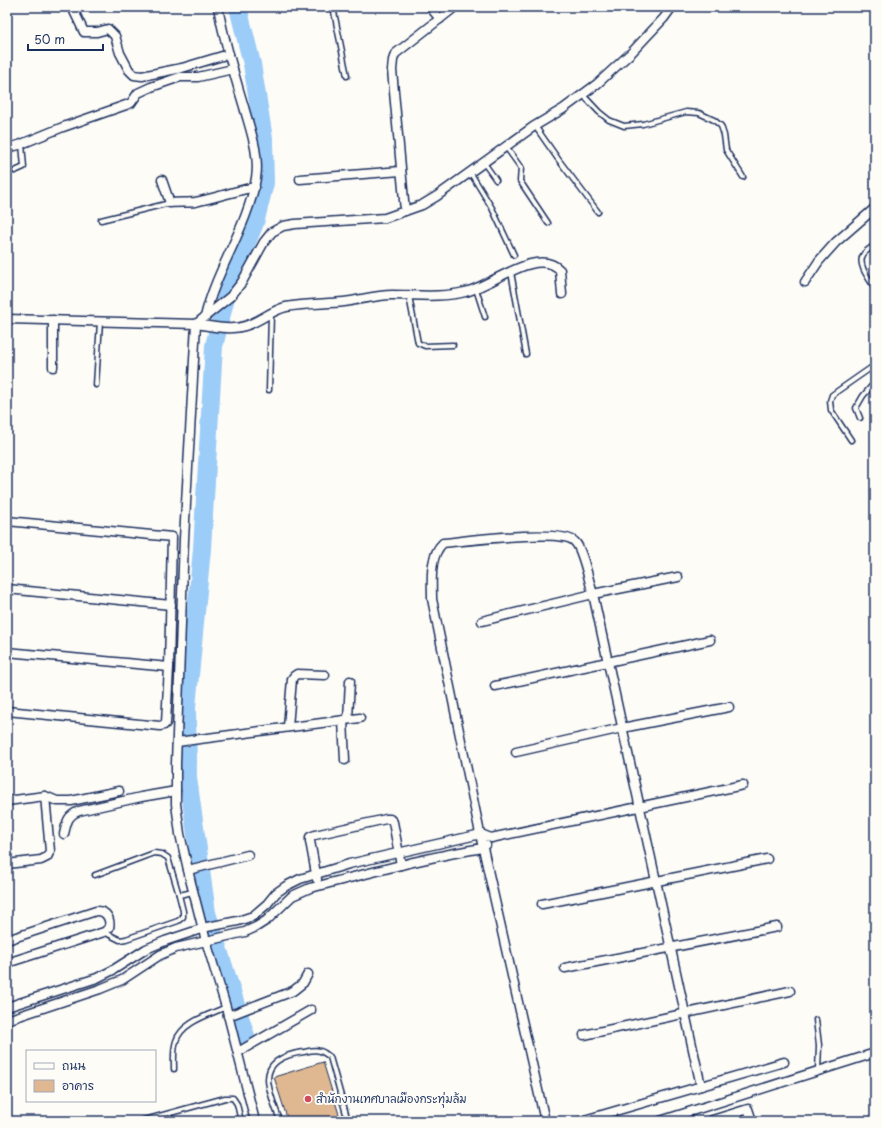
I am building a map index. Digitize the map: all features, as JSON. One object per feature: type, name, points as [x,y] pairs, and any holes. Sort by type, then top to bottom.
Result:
[{"type":"street","points":[[72,7],[84,32],[97,32],[108,29],[115,36],[120,52],[129,70],[134,75],[142,76],[182,68],[229,54]]},
{"type":"street","points":[[209,314],[208,305],[237,239],[252,197],[258,163],[223,36],[218,7]]},
{"type":"street","points":[[430,7],[440,19]]},
{"type":"street","points":[[405,211],[392,70],[393,60],[395,54],[454,7]]},
{"type":"street","points":[[255,1121],[238,1052],[232,1015],[226,1007],[188,870],[180,834],[176,804],[184,539],[196,324],[231,296],[242,282],[264,242],[272,232],[283,226],[295,224],[385,218],[422,205],[437,196],[535,126],[563,109],[597,84],[632,52],[664,18],[672,7]]},
{"type":"street","points":[[7,148],[22,144],[63,127],[131,103],[138,92],[151,87],[180,77],[198,77],[233,69]]},
{"type":"street","points":[[300,178],[401,171]]},
{"type":"street","points":[[162,180],[170,202],[193,202],[206,200],[234,191],[254,187]]},
{"type":"street","points":[[805,282],[819,261],[836,242],[875,208]]},
{"type":"street","points":[[7,319],[196,324],[234,328],[245,326],[285,307],[344,302],[391,295],[451,295],[466,292],[476,289],[510,271],[537,262],[553,265],[558,268],[561,273],[562,294]]},
{"type":"street","points":[[53,320],[53,367]]},
{"type":"street","points":[[7,521],[172,537],[166,723],[160,726],[7,712]]},
{"type":"street","points":[[545,1121],[483,848],[432,599],[433,564],[438,547],[443,543],[523,536],[556,536],[571,539],[576,542],[593,594],[700,1086]]},
{"type":"street","points":[[482,620],[593,594],[678,577]]},
{"type":"street","points":[[7,589],[171,605]]},
{"type":"street","points":[[494,686],[710,640]]},
{"type":"street","points":[[7,652],[169,667]]},
{"type":"street","points":[[288,727],[292,679],[294,676],[297,674],[325,675]]},
{"type":"street","points":[[345,760],[346,720],[350,680]]},
{"type":"street","points":[[516,752],[622,728],[729,707]]},
{"type":"street","points":[[179,742],[360,718]]},
{"type":"street","points":[[7,1007],[97,978],[113,970],[146,949],[165,941],[205,928],[253,916],[267,904],[276,893],[286,886],[316,874],[349,864],[480,834],[491,838],[743,785]]},
{"type":"street","points":[[64,834],[67,821],[71,814],[141,797],[176,791]]},
{"type":"street","points":[[7,801],[45,796],[57,801],[71,801],[119,792]]},
{"type":"street","points":[[7,864],[41,860],[47,857],[50,851],[45,796]]},
{"type":"street","points":[[319,886],[310,841],[310,837],[315,834],[390,819],[394,822],[401,866]]},
{"type":"street","points":[[7,1020],[100,989],[122,980],[160,955],[176,948],[245,932],[267,920],[292,896],[299,892],[401,866],[483,848],[491,838]]},
{"type":"street","points":[[188,870],[248,854]]},
{"type":"street","points":[[542,904],[767,859]]},
{"type":"street","points":[[7,940],[101,910],[110,922],[109,928],[104,932],[7,963]]},
{"type":"street","points":[[565,968],[777,927]]},
{"type":"street","points":[[232,1015],[293,991],[304,982],[308,974]]},
{"type":"street","points":[[584,1035],[790,992]]},
{"type":"street","points":[[238,1052],[311,1010]]},
{"type":"street","points":[[660,1121],[875,1053]]},
{"type":"street","points":[[582,1121],[784,1062]]},
{"type":"street","points":[[709,1121],[748,1109],[752,1121]]},
{"type":"street","points":[[736,1113],[739,1121]]},
{"type":"lane","points":[[333,7],[347,76]]},
{"type":"lane","points":[[582,95],[609,120],[624,126],[643,124],[686,112],[699,113],[714,120],[721,126],[726,150],[743,178]]},
{"type":"lane","points":[[535,126],[558,160],[598,212]]},
{"type":"lane","points":[[15,171],[24,167],[22,144]]},
{"type":"lane","points":[[506,147],[521,168],[520,181],[548,222]]},
{"type":"lane","points":[[484,162],[496,180]]},
{"type":"lane","points":[[470,172],[492,208],[514,255]]},
{"type":"lane","points":[[101,220],[170,202]]},
{"type":"lane","points":[[875,245],[862,256],[862,260],[863,269],[875,288]]},
{"type":"lane","points":[[510,271],[526,354]]},
{"type":"lane","points":[[476,289],[485,317]]},
{"type":"lane","points":[[409,296],[418,343],[425,346],[453,345]]},
{"type":"lane","points":[[269,390],[272,314]]},
{"type":"lane","points":[[96,385],[100,322]]},
{"type":"lane","points":[[851,440],[831,410],[830,402],[832,395],[875,365]]},
{"type":"lane","points":[[860,418],[856,408],[863,396],[875,382]]},
{"type":"lane","points":[[94,875],[154,853],[162,854],[168,858],[183,911],[183,917],[178,921],[126,939],[120,940],[104,932]]},
{"type":"lane","points":[[179,895],[194,892]]},
{"type":"lane","points":[[174,1069],[176,1042],[180,1033],[188,1026],[226,1007]]},
{"type":"lane","points":[[816,1020],[819,1045],[818,1071]]},
{"type":"lane","points":[[280,1121],[269,1086],[268,1078],[270,1072],[274,1065],[282,1057],[314,1050],[325,1053],[330,1058],[348,1121]]},
{"type":"lane","points":[[141,1121],[225,1098],[233,1098],[237,1104],[242,1121]]},
{"type":"building","name":"สำนักงานเทศบาลเมืองกระทุ่มล้ม","points":[[323,1062],[341,1121],[288,1121],[274,1077]]},
{"type":"waterway","points":[[238,7],[252,64],[264,139],[265,183],[255,223],[229,285],[214,346],[202,549],[187,707],[188,778],[207,913],[247,1039]]},
{"type":"place","name":"สำนักงานเทศบาลเมืองกระทุ่มล้ม","points":[[308,1099]]}]
